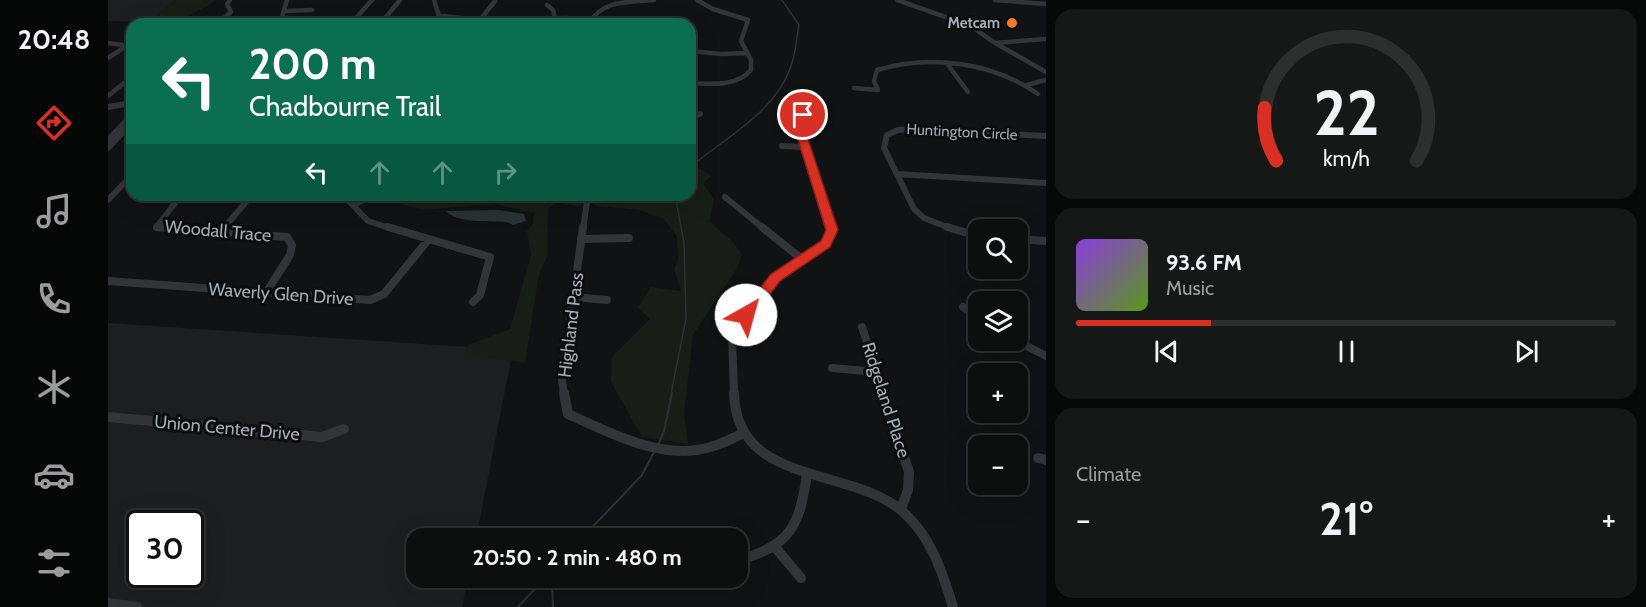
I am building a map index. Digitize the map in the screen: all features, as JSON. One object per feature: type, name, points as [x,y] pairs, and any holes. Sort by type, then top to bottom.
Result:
[{"type":"street","points":[[225,18],[231,12],[227,4],[230,0]]},
{"type":"street","points":[[282,18],[287,0]]},
{"type":"street","points":[[356,18],[372,0]]},
{"type":"street","points":[[384,18],[400,0]]},
{"type":"street","points":[[389,18],[405,0]]},
{"type":"street","points":[[434,0],[439,16]]},
{"type":"street","points":[[593,18],[595,12],[609,4],[654,0]]},
{"type":"street","points":[[696,84],[712,85],[744,77],[751,69],[752,62],[741,41],[748,20],[714,9],[697,0]]},
{"type":"street","points":[[897,0],[969,25],[995,43],[1046,72]]},
{"type":"street","points":[[995,0],[1046,4]]},
{"type":"street","points":[[482,18],[495,2]]},
{"type":"street","points":[[547,4],[554,10],[555,18]]},
{"type":"street","points":[[284,11],[312,10]]},
{"type":"street","points":[[433,18],[455,16],[468,18]]},
{"type":"street","points":[[995,43],[1046,39]]},
{"type":"street","points":[[108,43],[123,45],[122,49],[108,58]]},
{"type":"street","points":[[696,52],[747,53]]},
{"type":"street","points":[[854,88],[878,90],[874,81],[877,70],[896,63],[977,66],[1002,73],[1027,85],[1038,94]]},
{"type":"street","points":[[948,65],[968,92]]},
{"type":"street","points":[[1027,85],[1046,80]]},
{"type":"street","points":[[108,96],[126,81]]},
{"type":"street","points":[[108,107],[126,105]]},
{"type":"street","points":[[816,105],[803,115],[799,127],[832,230],[826,244],[776,278],[732,334],[730,352],[734,410],[744,433],[771,460],[885,499],[901,509],[935,552],[953,607]]},
{"type":"street","points":[[696,115],[700,114]]},
{"type":"street","points":[[108,140],[126,121]]},
{"type":"street","points":[[108,147],[126,129]]},
{"type":"street","name":"Huntington Circle","points":[[968,233],[947,228],[924,218],[914,209],[884,144],[887,135],[898,130],[1046,136]]},
{"type":"street","points":[[783,146],[806,147]]},
{"type":"street","points":[[897,174],[1046,183]]},
{"type":"street","points":[[108,200],[126,181]]},
{"type":"street","points":[[725,197],[803,260]]},
{"type":"street","name":"Woodall Trace","points":[[176,201],[156,228],[287,237],[292,245],[290,255],[266,294]]},
{"type":"street","points":[[349,201],[368,221],[490,256],[480,295],[473,302]]},
{"type":"street","points":[[353,205],[362,201]]},
{"type":"street","name":"Highland Pass","points":[[587,201],[562,381],[568,414],[600,429],[671,449],[694,451],[719,444],[744,433]]},
{"type":"street","points":[[220,232],[246,202]]},
{"type":"street","points":[[581,239],[601,240],[629,237]]},
{"type":"street","name":"Waverly Glen Drive","points":[[108,282],[370,300],[384,294],[428,240]]},
{"type":"street","points":[[1028,240],[1046,241]]},
{"type":"street","points":[[574,297],[607,300]]},
{"type":"street","points":[[963,307],[968,310]]},
{"type":"street","name":"Ridgeland Place","points":[[862,327],[909,472],[908,490],[901,509]]},
{"type":"street","points":[[1028,347],[1046,356]]},
{"type":"street","points":[[832,368],[877,372]]},
{"type":"street","name":"Union Center Drive","points":[[108,417],[322,437],[344,429]]},
{"type":"street","points":[[748,558],[765,554],[790,534],[803,507],[807,473]]},
{"type":"street","points":[[774,546],[801,578]]},
{"type":"street","points":[[108,603],[137,607]]},
{"type":"shaded area","points":[[108,0],[176,0],[155,18],[126,18],[126,21],[108,21]]},
{"type":"shaded area","points":[[176,0],[214,0],[211,4],[184,18],[155,18]]},
{"type":"shaded area","points":[[696,167],[712,176],[703,183],[714,200],[709,221],[733,242],[742,254],[738,267],[693,335],[684,414],[688,444],[642,437],[611,382],[611,358],[650,319],[638,307],[651,287],[681,291],[674,269],[678,260],[677,237],[664,219],[639,210],[597,206],[591,203],[592,201],[696,201]]},
{"type":"shaded area","points":[[582,201],[579,207],[556,202],[548,209],[547,257],[539,274],[525,363],[464,354],[468,345],[510,329],[531,255],[527,231],[533,224],[534,213],[496,204],[421,210],[396,202]]},
{"type":"shaded area","points":[[499,210],[524,214],[526,221],[513,225],[507,222],[474,221],[457,218],[446,211]]},
{"type":"shaded area","points":[[108,323],[513,350],[478,528],[406,528],[406,588],[466,588],[462,607],[134,607],[108,602]]},
{"type":"waterway","points":[[696,162],[762,111],[784,82],[793,61],[799,25],[782,0]]},
{"type":"waterway","points":[[671,394],[686,319],[684,243],[676,201]]},
{"type":"waterway","points":[[659,443],[664,431],[672,393]]},
{"type":"waterway","points":[[592,528],[642,475],[654,452]]},
{"type":"waterway","points":[[518,607],[536,588]]},
{"type":"waterway","points":[[552,588],[553,607]]},
{"type":"place","name":"Metcam","points":[[1012,23]]},
{"type":"route","points":[[746,315],[776,278],[826,244],[832,230],[799,127],[803,115]]}]
